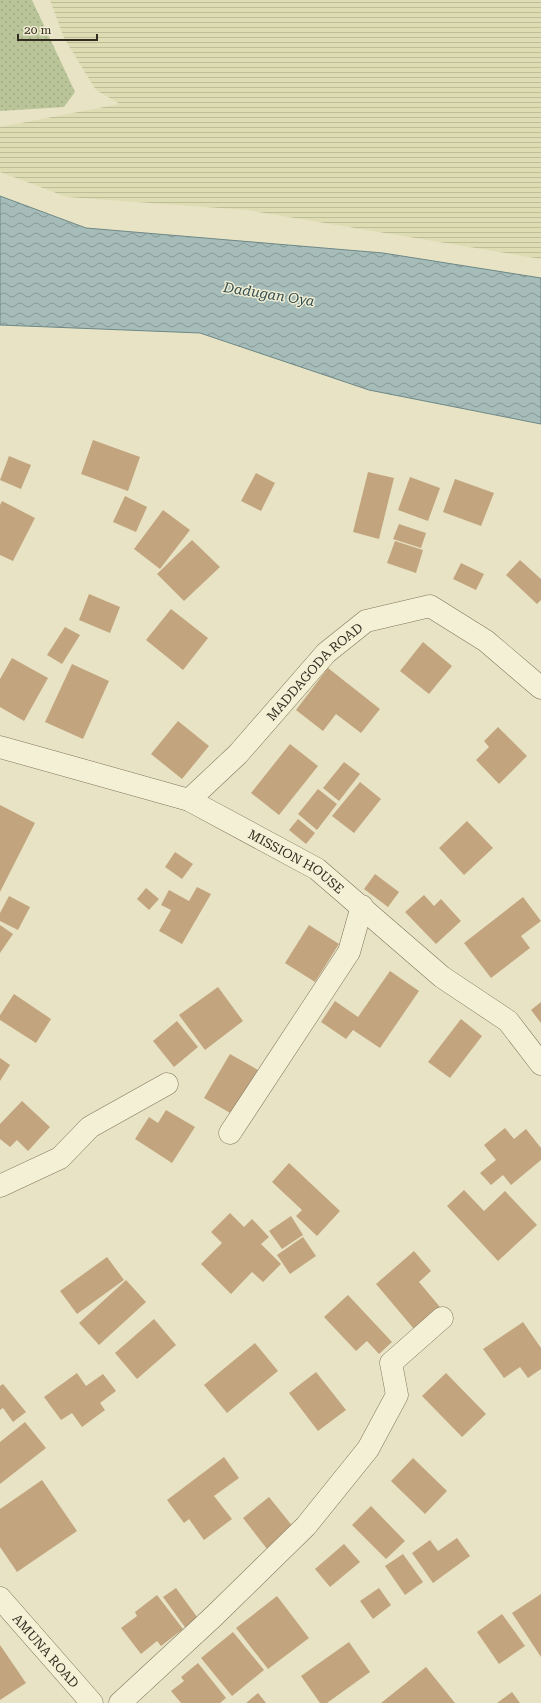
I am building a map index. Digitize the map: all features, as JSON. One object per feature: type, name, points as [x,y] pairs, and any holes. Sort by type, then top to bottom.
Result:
[{"type":"street","name":"MADDAGODA ROAD","points":[[189,800],[238,754],[326,652],[366,621],[430,606],[486,641],[541,688]]},
{"type":"street","name":"MISSION HOUSE","points":[[0,747],[189,800],[317,869],[362,906],[442,977],[508,1021],[541,1064]]},
{"type":"street","points":[[230,1133],[349,952],[362,906]]},
{"type":"street","points":[[0,1186],[60,1158],[90,1127],[168,1084]]},
{"type":"street","points":[[120,1703],[214,1616],[306,1526],[368,1449],[397,1396],[390,1363],[442,1318]]},
{"type":"street","name":"AMUNA ROAD","points":[[0,1598],[92,1703]]},
{"type":"green space","points":[[0,0],[32,0],[75,92],[64,107],[0,111]]},
{"type":"green space","points":[[50,0],[541,0],[541,259],[247,210],[67,197],[0,172],[0,127],[120,104],[96,90],[64,38]]},
{"type":"water","name":"Dadugan Oya","points":[[0,196],[86,228],[383,253],[541,278],[541,424],[369,390],[200,333],[0,325]]},
{"type":"building","points":[[93,440],[140,457],[128,491],[81,474]]},
{"type":"building","points":[[9,456],[31,465],[21,489],[0,480]]},
{"type":"building","points":[[368,472],[394,478],[379,539],[353,532]]},
{"type":"building","points":[[256,473],[275,483],[261,511],[241,501]]},
{"type":"building","points":[[410,477],[440,488],[428,521],[398,510]]},
{"type":"building","points":[[455,479],[494,493],[481,526],[443,512]]},
{"type":"building","points":[[125,496],[147,507],[136,532],[113,522]]},
{"type":"building","points":[[2,501],[35,518],[13,561],[0,555],[0,505]]},
{"type":"building","points":[[163,510],[190,530],[160,569],[134,549]]},
{"type":"building","points":[[399,524],[426,533],[421,548],[393,539]]},
{"type":"building","points":[[192,540],[220,567],[184,601],[157,574]]},
{"type":"building","points":[[395,541],[423,550],[416,573],[387,563]]},
{"type":"building","points":[[520,560],[541,579],[541,600],[537,604],[506,575]]},
{"type":"building","points":[[461,563],[484,574],[476,590],[453,579]]},
{"type":"building","points":[[89,594],[120,607],[110,633],[79,620]]},
{"type":"building","points":[[171,609],[208,638],[183,670],[146,640]]},
{"type":"building","points":[[65,627],[80,635],[62,664],[47,655]]},
{"type":"building","points":[[423,642],[452,666],[429,694],[400,671]]},
{"type":"building","points":[[12,658],[48,678],[24,721],[0,707],[0,679]]},
{"type":"building","points":[[72,664],[109,681],[83,739],[45,722]]},
{"type":"building","points":[[328,668],[380,709],[361,733],[336,714],[323,731],[296,710]]},
{"type":"building","points":[[178,721],[209,746],[182,779],[151,754]]},
{"type":"building","points":[[498,727],[527,756],[499,784],[476,760],[489,747],[484,741]]},
{"type":"building","points":[[290,744],[318,766],[279,815],[251,793]]},
{"type":"building","points":[[344,762],[360,774],[339,801],[323,788]]},
{"type":"building","points":[[360,782],[381,799],[354,833],[332,816]]},
{"type":"building","points":[[318,789],[337,804],[317,830],[298,814]]},
{"type":"building","points":[[0,805],[35,823],[0,892]]},
{"type":"building","points":[[298,819],[315,833],[306,844],[289,830]]},
{"type":"building","points":[[467,821],[493,848],[464,875],[439,848]]},
{"type":"building","points":[[175,852],[193,864],[182,879],[165,867]]},
{"type":"building","points":[[375,874],[399,892],[388,907],[364,889]]},
{"type":"building","points":[[197,887],[211,894],[182,944],[159,931],[171,910],[161,905],[169,890],[189,901]]},
{"type":"building","points":[[146,888],[159,899],[149,910],[137,899]]},
{"type":"building","points":[[424,895],[434,906],[441,899],[461,921],[436,944],[405,912]]},
{"type":"building","points":[[9,896],[30,907],[18,930],[0,921],[0,913]]},
{"type":"building","points":[[523,897],[541,921],[521,936],[530,948],[491,978],[464,943]]},
{"type":"building","points":[[0,925],[13,934],[0,953]]},
{"type":"building","points":[[309,925],[339,944],[315,982],[285,963]]},
{"type":"building","points":[[390,971],[419,991],[380,1048],[353,1030],[346,1039],[321,1022],[335,1001],[358,1017]]},
{"type":"building","points":[[218,987],[243,1021],[205,1050],[179,1015]]},
{"type":"building","points":[[14,994],[51,1019],[36,1043],[0,1020],[0,1015]]},
{"type":"building","points":[[541,1002],[541,1023],[531,1010]]},
{"type":"building","points":[[461,1019],[482,1036],[450,1078],[428,1062]]},
{"type":"building","points":[[177,1021],[198,1047],[174,1067],[153,1041]]},
{"type":"building","points":[[230,1054],[258,1070],[232,1114],[204,1098]]},
{"type":"building","points":[[0,1058],[10,1065],[0,1081]]},
{"type":"building","points":[[22,1101],[50,1127],[28,1151],[17,1140],[10,1147],[0,1139],[0,1124]]},
{"type":"building","points":[[166,1110],[195,1127],[172,1163],[135,1139],[149,1117],[158,1123]]},
{"type":"building","points":[[505,1128],[514,1139],[526,1129],[541,1148],[541,1160],[511,1185],[503,1175],[491,1185],[480,1173],[496,1160],[484,1145]]},
{"type":"building","points":[[289,1163],[340,1211],[317,1236],[296,1216],[302,1210],[272,1182]]},
{"type":"building","points":[[464,1190],[484,1211],[505,1191],[537,1225],[498,1261],[447,1206]]},
{"type":"building","points":[[230,1213],[244,1227],[252,1219],[269,1237],[261,1244],[281,1264],[263,1282],[252,1272],[231,1294],[201,1264],[222,1243],[211,1232]]},
{"type":"building","points":[[291,1216],[303,1235],[282,1249],[269,1231]]},
{"type":"building","points":[[303,1237],[316,1256],[290,1274],[277,1255]]},
{"type":"building","points":[[414,1251],[431,1271],[419,1282],[440,1307],[414,1329],[376,1284]]},
{"type":"building","points":[[107,1257],[124,1280],[77,1314],[60,1291]]},
{"type":"building","points":[[126,1280],[146,1302],[99,1345],[79,1323]]},
{"type":"building","points":[[348,1295],[392,1342],[379,1354],[367,1341],[356,1351],[324,1317]]},
{"type":"building","points":[[154,1319],[176,1345],[137,1379],[115,1353]]},
{"type":"building","points":[[523,1322],[541,1348],[541,1369],[528,1378],[520,1367],[504,1378],[483,1349]]},
{"type":"building","points":[[255,1343],[278,1371],[227,1413],[204,1385]]},
{"type":"building","points":[[316,1372],[346,1410],[318,1431],[289,1393]]},
{"type":"building","points":[[77,1373],[86,1386],[103,1374],[116,1391],[100,1403],[105,1410],[82,1427],[72,1413],[61,1420],[44,1397]]},
{"type":"building","points":[[446,1373],[486,1414],[462,1437],[422,1396]]},
{"type":"building","points":[[3,1384],[26,1412],[13,1422],[3,1408],[0,1410],[0,1386]]},
{"type":"building","points":[[25,1422],[46,1448],[0,1484],[0,1442]]},
{"type":"building","points":[[224,1457],[239,1478],[214,1496],[232,1519],[204,1540],[189,1519],[184,1523],[167,1500]]},
{"type":"building","points":[[413,1458],[447,1491],[425,1514],[391,1481]]},
{"type":"building","points":[[42,1480],[77,1531],[17,1572],[0,1547],[0,1509]]},
{"type":"building","points":[[269,1497],[298,1533],[271,1554],[243,1518]]},
{"type":"building","points":[[371,1506],[405,1541],[386,1559],[352,1525]]},
{"type":"building","points":[[457,1538],[470,1556],[433,1583],[412,1553],[430,1540],[438,1551]]},
{"type":"building","points":[[344,1544],[360,1562],[330,1587],[315,1569]]},
{"type":"building","points":[[403,1554],[423,1582],[405,1595],[385,1566]]},
{"type":"building","points":[[176,1588],[200,1621],[187,1630],[163,1597]]},
{"type":"building","points":[[379,1588],[391,1605],[373,1619],[360,1601]]},
{"type":"building","points":[[541,1594],[541,1657],[512,1613]]},
{"type":"building","points":[[157,1595],[183,1629],[161,1646],[157,1641],[141,1654],[121,1628],[137,1616],[135,1612]]},
{"type":"building","points":[[277,1596],[309,1638],[268,1669],[236,1628]]},
{"type":"building","points":[[502,1614],[525,1646],[499,1664],[477,1632]]},
{"type":"building","points":[[233,1632],[264,1670],[232,1696],[201,1658]]},
{"type":"building","points":[[349,1642],[370,1672],[327,1703],[320,1703],[301,1676]]},
{"type":"building","points":[[0,1645],[26,1683],[0,1700]]},
{"type":"building","points":[[198,1663],[226,1698],[220,1703],[181,1703],[171,1691],[184,1681],[181,1677]]},
{"type":"building","points":[[426,1667],[455,1703],[381,1703]]},
{"type":"building","points":[[512,1692],[520,1703],[497,1703]]},
{"type":"building","points":[[258,1693],[266,1703],[246,1703]]}]
